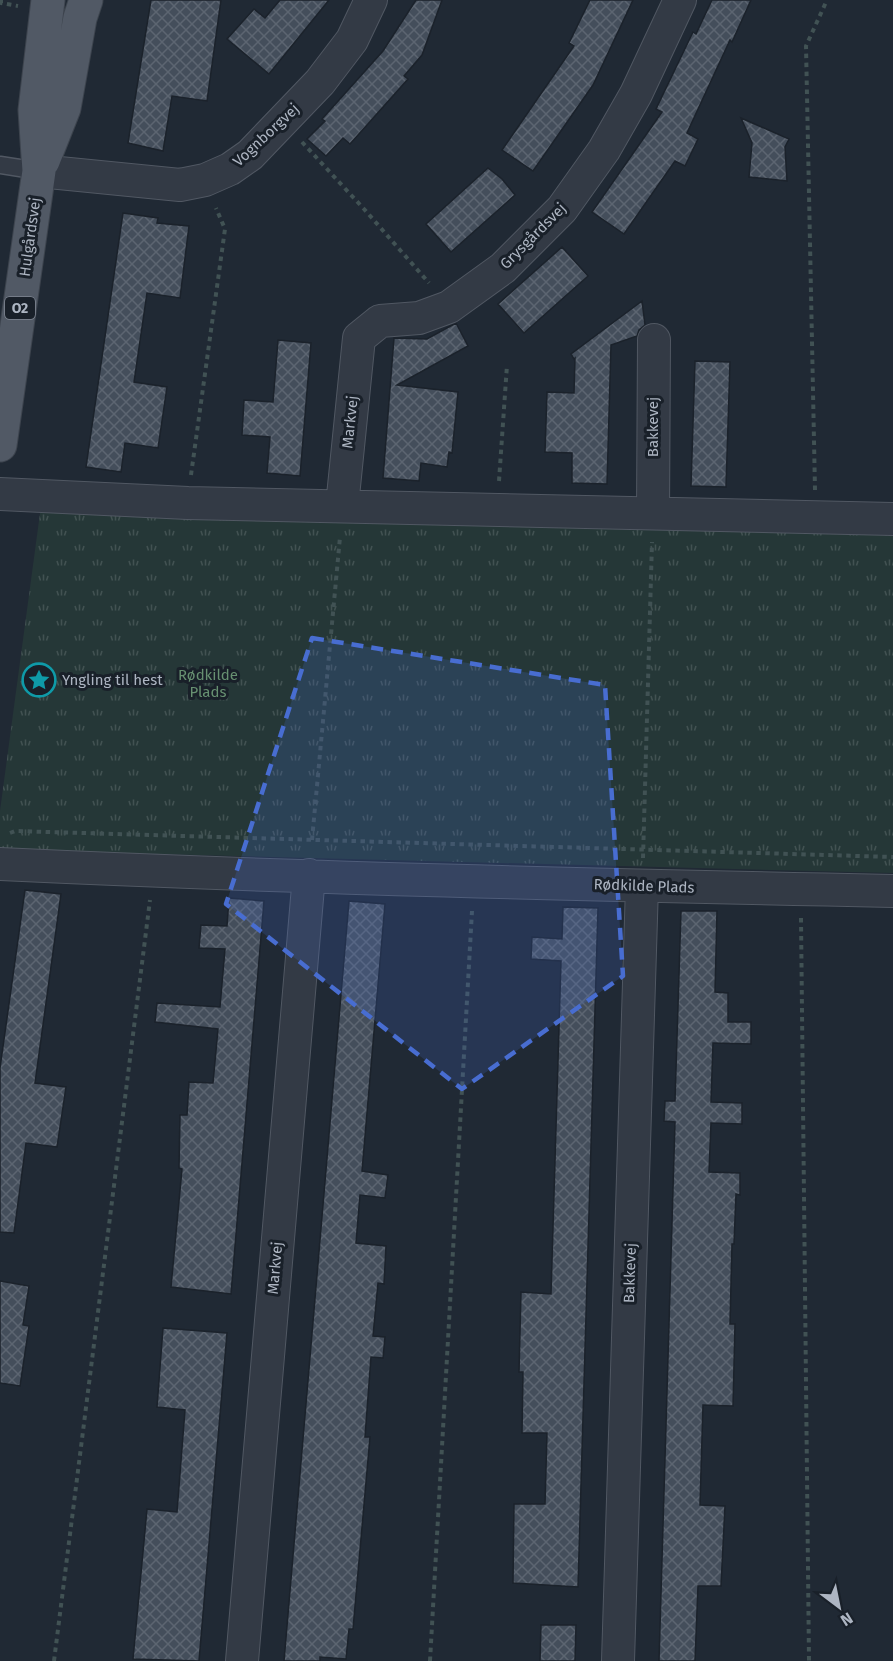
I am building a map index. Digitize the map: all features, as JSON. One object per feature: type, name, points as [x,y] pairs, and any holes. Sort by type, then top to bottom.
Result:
[{"type":"main road","name":"Hulgårdsvej","points":[[0,446],[39,171],[35,110],[48,0]]},
{"type":"main road","name":"Hulgårdsvej","points":[[39,171],[64,108],[80,18],[86,0]]},
{"type":"street","name":"Vognborgvej","points":[[39,171],[180,185],[206,180],[231,169],[250,155],[284,122],[320,82],[352,40],[371,0]]},
{"type":"street","name":"Grysgårdsvej","points":[[359,338],[380,321],[419,318],[449,307],[503,268],[562,209],[604,150],[636,94],[680,0]]},
{"type":"street","name":"Markvej","points":[[342,506],[359,338]]},
{"type":"street","name":"Bakkevej","points":[[653,513],[654,340]]},
{"type":"street","points":[[0,494],[188,503],[893,519]]},
{"type":"street","name":"Rødkilde Plads","points":[[4,849],[153,871],[893,891]]},
{"type":"street","name":"Markvej","points":[[242,1661],[309,875]]},
{"type":"street","name":"Bakkevej","points":[[618,1661],[642,886]]},
{"type":"lane","points":[[0,165],[39,171]]},
{"type":"path","points":[[815,517],[806,46],[827,0]]},
{"type":"path","points":[[284,122],[449,307]]},
{"type":"path","points":[[188,503],[225,229],[206,180]]},
{"type":"path","points":[[498,510],[507,364]]},
{"type":"path","points":[[309,875],[342,506]]},
{"type":"path","points":[[642,886],[653,513]]},
{"type":"path","points":[[4,849],[15,831],[893,857]]},
{"type":"path","points":[[54,1661],[153,871]]},
{"type":"path","points":[[430,1661],[474,880]]},
{"type":"path","points":[[800,889],[809,1661]]},
{"type":"highlighted area","points":[[312,638],[605,685],[623,976],[462,1089],[226,904]]},
{"type":"green space","name":"Rødkilde Plads","points":[[41,506],[893,532],[893,873],[0,850],[0,811]]},
{"type":"building","points":[[151,0],[221,0],[207,101],[172,96],[163,151],[128,143]]},
{"type":"building","points":[[280,0],[329,0],[269,74],[227,39],[254,9],[265,18]]},
{"type":"building","points":[[416,0],[442,0],[422,55],[404,76],[408,79],[350,144],[343,138],[326,156],[307,139],[325,121],[322,119],[383,51]]},
{"type":"building","points":[[590,0],[633,0],[593,85],[533,171],[502,150],[574,46],[569,43]]},
{"type":"building","points":[[712,0],[751,0],[687,133],[698,139],[685,166],[675,161],[624,234],[592,212],[662,112],[656,109],[693,32],[696,34]]},
{"type":"building","points":[[741,118],[789,139],[785,147],[787,181],[749,177],[752,143]]},
{"type":"building","points":[[488,168],[502,179],[515,195],[451,252],[426,224]]},
{"type":"building","points":[[123,213],[158,218],[157,223],[189,226],[180,298],[147,293],[134,382],[167,387],[158,448],[125,443],[121,472],[86,467]]},
{"type":"building","points":[[562,247],[588,276],[524,333],[498,304]]},
{"type":"building","points":[[642,301],[645,325],[639,330],[637,336],[611,345],[607,484],[572,483],[572,453],[545,452],[547,392],[574,393],[575,358],[571,354]]},
{"type":"building","points":[[456,323],[468,346],[397,385],[458,392],[452,453],[449,452],[447,467],[421,463],[419,481],[383,478],[394,338],[427,339]]},
{"type":"building","points":[[278,340],[311,343],[300,476],[267,473],[270,437],[242,435],[244,400],[273,402]]},
{"type":"building","points":[[695,361],[730,362],[726,487],[691,486]]},
{"type":"building","points":[[25,890],[61,894],[35,1083],[66,1087],[57,1147],[26,1143],[14,1233],[0,1232],[0,1068]]},
{"type":"building","points":[[229,898],[264,901],[231,1294],[171,1287],[182,1169],[179,1168],[180,1115],[187,1115],[189,1082],[213,1083],[218,1029],[155,1022],[157,1003],[220,1007],[225,949],[199,948],[201,925],[227,926]]},
{"type":"building","points":[[349,901],[385,904],[362,1171],[388,1175],[385,1198],[360,1195],[356,1243],[386,1246],[384,1284],[378,1283],[373,1336],[385,1337],[383,1358],[371,1357],[365,1437],[370,1437],[353,1629],[349,1629],[346,1659],[320,1657],[320,1661],[284,1661]]},
{"type":"building","points":[[563,907],[598,908],[578,1587],[513,1583],[514,1504],[545,1504],[547,1433],[522,1433],[523,1372],[519,1372],[521,1292],[551,1294],[561,961],[531,959],[532,937],[562,939]]},
{"type":"building","points":[[681,911],[717,911],[715,992],[728,993],[728,1022],[751,1022],[751,1044],[713,1043],[711,1102],[742,1103],[742,1124],[711,1123],[709,1172],[740,1173],[740,1195],[736,1194],[734,1244],[732,1244],[730,1324],[735,1324],[733,1406],[703,1405],[700,1505],[725,1506],[721,1586],[698,1586],[695,1661],[659,1661],[675,1122],[664,1121],[665,1101],[675,1101]]},
{"type":"building","points":[[0,1281],[29,1286],[23,1325],[29,1326],[20,1386],[0,1383]]},
{"type":"building","points":[[163,1328],[227,1333],[199,1661],[133,1659],[147,1509],[177,1512],[185,1410],[157,1407]]},
{"type":"building","points":[[541,1625],[576,1625],[575,1661],[540,1661]]},
{"type":"place","name":"Yngling til hest","points":[[39,680]]}]
